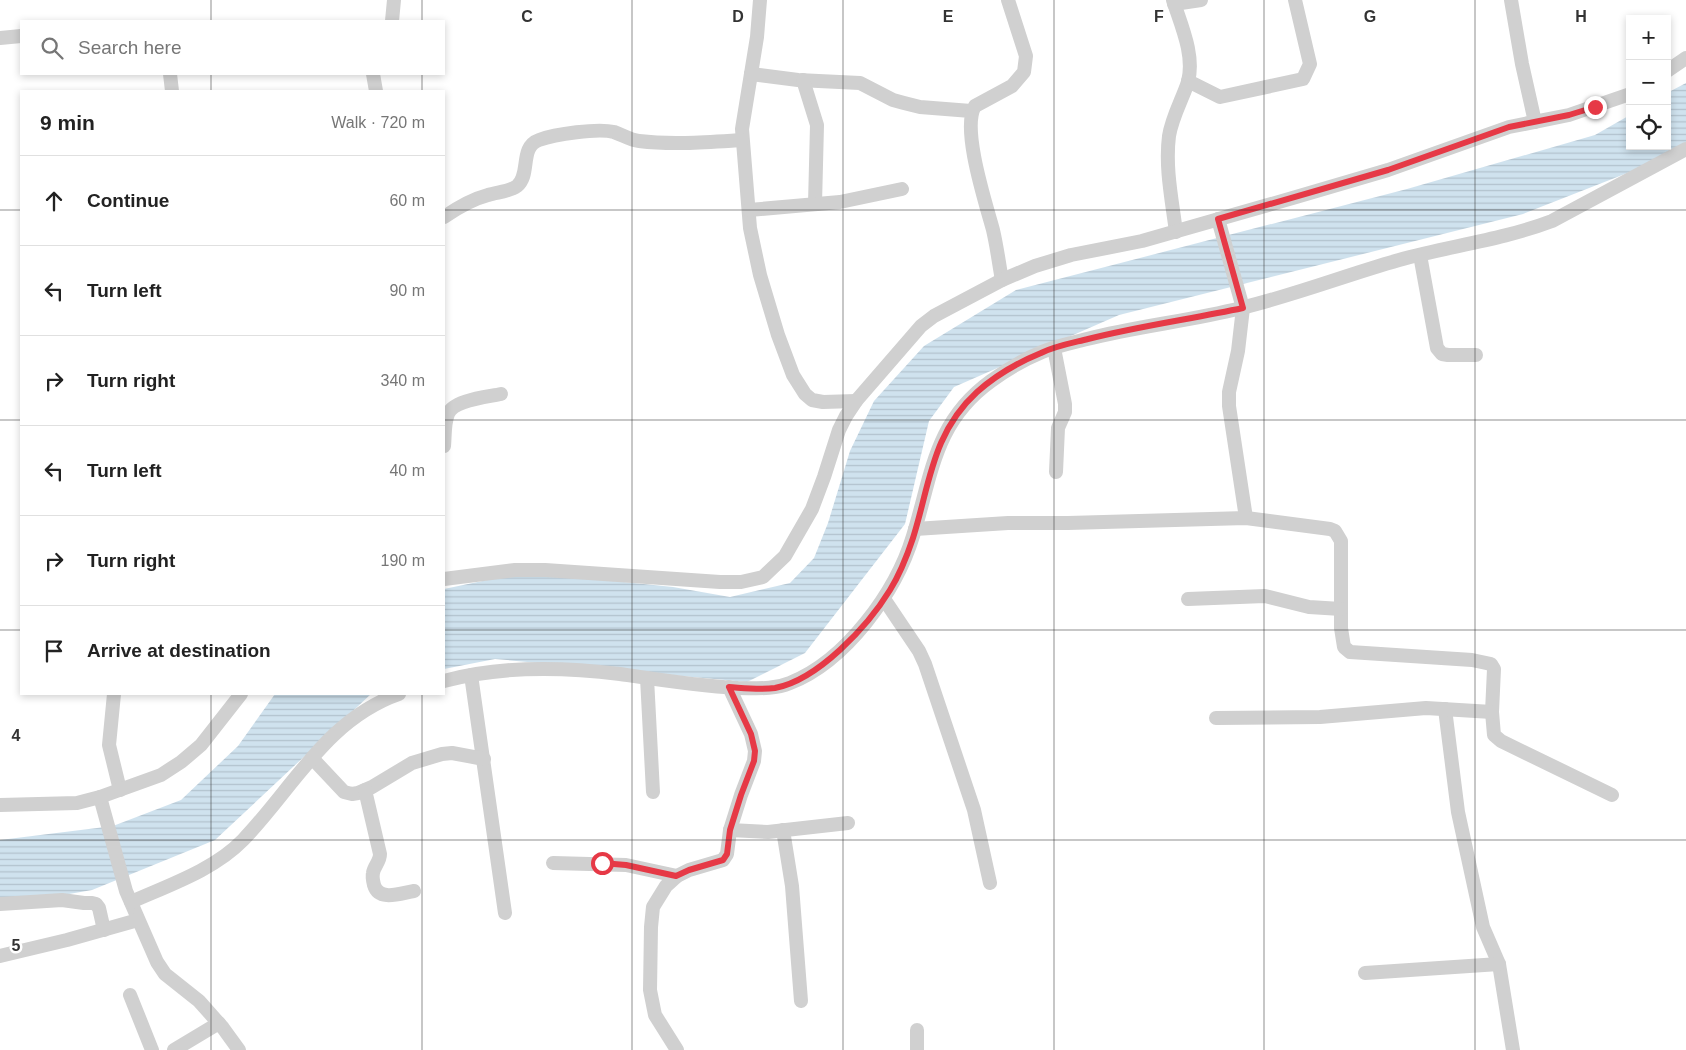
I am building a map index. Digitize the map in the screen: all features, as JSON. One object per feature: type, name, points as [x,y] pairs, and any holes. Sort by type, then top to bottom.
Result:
[{"type":"street","points":[[392,20],[394,0]]},
{"type":"street","points":[[760,0],[752,74],[742,129],[753,246],[778,335],[793,375],[804,394],[812,400],[823,402],[856,401]]},
{"type":"street","points":[[1002,280],[971,135],[971,112],[975,106],[1012,86],[1024,72],[1026,56],[1008,0]]},
{"type":"street","points":[[1176,232],[1169,174],[1169,136],[1190,72],[1184,33],[1173,2],[1201,0]]},
{"type":"street","points":[[1188,81],[1220,97],[1303,79],[1310,64],[1295,0]]},
{"type":"street","points":[[1511,0],[1522,64],[1535,122]]},
{"type":"street","points":[[0,38],[20,36]]},
{"type":"street","points":[[1671,69],[1686,58]]},
{"type":"street","points":[[752,74],[803,80],[860,82],[892,100],[904,104],[971,112]]},
{"type":"street","points":[[170,75],[172,90]]},
{"type":"street","points":[[373,75],[376,90]]},
{"type":"street","points":[[803,80],[816,125],[815,204]]},
{"type":"street","points":[[445,579],[515,570],[545,570],[720,582],[741,582],[763,577],[785,556],[812,509],[839,430],[856,401],[921,326],[934,316],[1002,280],[1035,266],[1071,255],[1219,224],[1388,170],[1509,127],[1569,115],[1626,95]]},
{"type":"street","points":[[445,215],[473,200],[518,185],[522,179],[526,155],[530,146],[537,140],[563,134],[605,131],[615,132],[638,141],[692,142],[742,140]]},
{"type":"street","points":[[445,681],[508,670],[617,674],[729,687],[774,688],[791,682],[830,658],[851,638],[884,599],[906,559],[940,442],[951,423],[962,407],[977,392],[1023,361],[1054,348],[1242,305],[1420,255],[1480,242],[1552,221],[1685,152]]},
{"type":"street","points":[[749,210],[840,202],[902,189]]},
{"type":"street","points":[[1219,224],[1242,305],[1238,351],[1229,392],[1229,406],[1246,518]]},
{"type":"street","points":[[1420,255],[1436,348],[1442,354],[1448,356],[1476,354]]},
{"type":"street","points":[[1054,348],[1065,404],[1065,412],[1058,428],[1056,472]]},
{"type":"street","points":[[445,434],[448,414],[452,407],[460,403],[501,394]]},
{"type":"street","points":[[915,529],[1008,523],[1068,524],[1246,518],[1312,526],[1335,531],[1341,541],[1341,610],[1342,642],[1344,648],[1350,652],[1472,660],[1491,664],[1494,669],[1492,712],[1494,735],[1500,741],[1612,795]]},
{"type":"street","points":[[1188,599],[1265,596],[1309,607],[1341,610]]},
{"type":"street","points":[[884,599],[919,651],[925,664],[974,810],[990,883]]},
{"type":"street","points":[[472,675],[505,912]]},
{"type":"street","points":[[647,678],[654,792]]},
{"type":"street","points":[[677,1050],[655,1015],[650,990],[650,927],[653,907],[662,890],[676,876],[723,860],[727,854],[730,830],[754,761],[755,751],[751,734],[729,687]]},
{"type":"street","points":[[114,695],[109,745],[120,790]]},
{"type":"street","points":[[0,805],[101,804],[120,790],[161,775],[181,762],[201,745],[240,695]]},
{"type":"street","points":[[129,897],[194,874],[225,856],[243,840],[337,731],[370,706],[397,695]]},
{"type":"street","points":[[1216,718],[1320,717],[1393,710],[1445,709],[1492,712]]},
{"type":"street","points":[[1445,709],[1458,812],[1483,927],[1498,964],[1513,1050]]},
{"type":"street","points":[[312,758],[344,792],[352,794],[365,790],[412,763],[442,754],[452,753],[484,759]]},
{"type":"street","points":[[365,790],[380,854],[380,859],[372,876],[376,891],[384,895],[414,891]]},
{"type":"street","points":[[101,804],[129,897],[157,962],[165,974],[199,1001],[219,1023],[239,1050]]},
{"type":"street","points":[[730,830],[768,832],[848,823]]},
{"type":"street","points":[[784,830],[792,886],[801,1001]]},
{"type":"street","points":[[553,863],[626,865],[676,876]]},
{"type":"street","points":[[0,904],[62,900],[96,904],[99,908],[104,930]]},
{"type":"street","points":[[0,956],[138,920]]},
{"type":"street","points":[[1365,973],[1498,964]]},
{"type":"street","points":[[130,995],[152,1050]]},
{"type":"street","points":[[174,1050],[219,1023]]},
{"type":"street","points":[[917,1030],[917,1050]]},
{"type":"water","points":[[1686,83],[1686,145],[1653,163],[1523,214],[1119,315],[954,387],[929,421],[905,524],[805,653],[747,682],[495,659],[445,669],[445,589],[526,572],[673,587],[730,597],[790,583],[814,558],[828,523],[850,451],[874,401],[924,346],[1016,290],[1407,189],[1595,135],[1626,117],[1626,150],[1671,150],[1671,91]]},
{"type":"water","points":[[274,695],[370,695],[215,840],[92,890],[0,906],[0,840],[113,826],[181,800],[238,746]]},
{"type":"route","points":[[602,863],[626,865],[676,876],[723,860],[727,854],[730,830],[754,761],[755,751],[751,734],[729,687],[774,688],[791,682],[830,658],[876,610],[891,589],[906,559],[940,442],[962,407],[977,392],[1023,361],[1064,345],[1133,329],[1243,308],[1218,219],[1388,170],[1509,127],[1569,115],[1595,107]]}]
